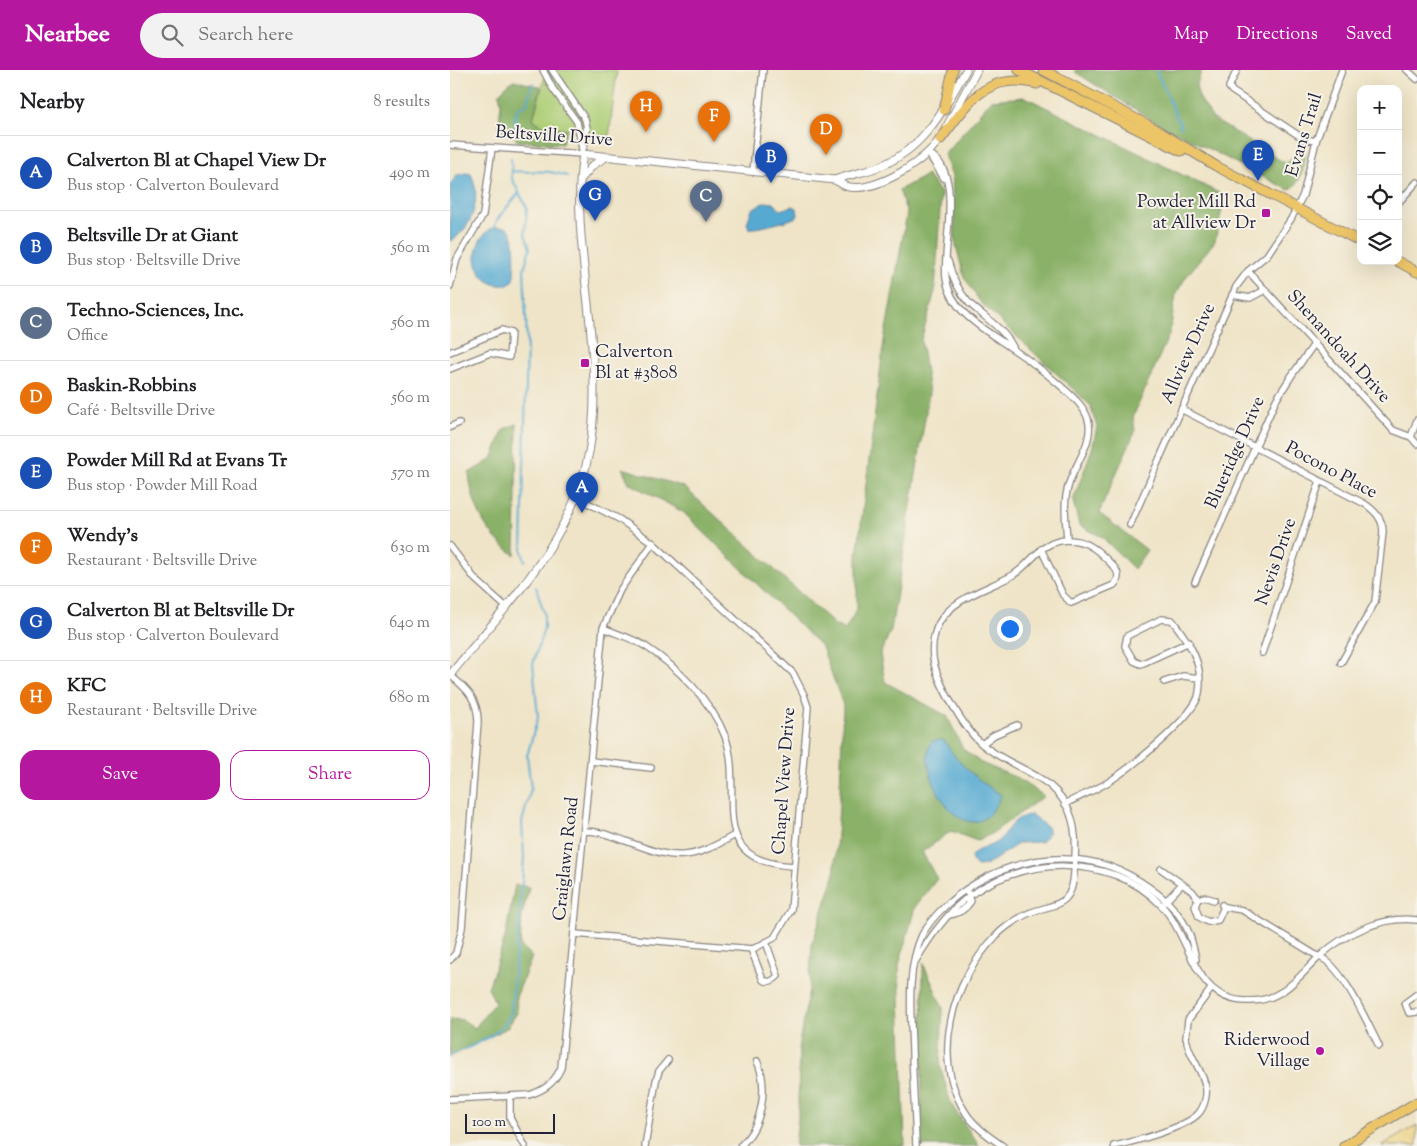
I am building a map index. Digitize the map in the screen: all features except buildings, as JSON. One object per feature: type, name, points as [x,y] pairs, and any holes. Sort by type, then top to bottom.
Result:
[{"type":"main road","points":[[944,110],[953,70]]},
{"type":"main road","points":[[1019,70],[1145,135],[1216,166]]},
{"type":"main road","points":[[1044,70],[1150,126],[1216,166],[1357,240]]},
{"type":"main road","points":[[1048,70],[1069,84]]},
{"type":"main road","points":[[940,140],[976,94],[998,80],[1019,79],[1063,94]]},
{"type":"main road","points":[[1402,264],[1417,272]]},
{"type":"main road","points":[[1344,1146],[1417,1102]]},
{"type":"street","points":[[543,70],[562,102],[577,122],[583,154]]},
{"type":"street","points":[[450,960],[456,953],[462,928],[478,707],[471,694],[450,675],[546,553],[576,497],[589,453],[594,387],[581,217],[580,179],[587,128],[585,119],[568,97],[552,70]]},
{"type":"street","points":[[753,171],[763,70]]},
{"type":"street","name":"Beltsville Drive","points":[[450,145],[608,156],[835,180],[867,172],[904,154],[930,130],[944,110],[966,70]]},
{"type":"street","name":"Beltsville Drive","points":[[835,180],[849,187],[874,184],[906,170],[928,153],[940,140],[977,70]]},
{"type":"street","points":[[1237,70],[1228,87],[1232,91],[1304,139],[1316,142]]},
{"type":"street","name":"Evans Trail","points":[[1296,208],[1302,194],[1316,142],[1342,70]]},
{"type":"street","points":[[1407,70],[1417,79]]},
{"type":"street","points":[[562,102],[568,97]]},
{"type":"street","points":[[450,284],[457,259],[483,215],[492,148]]},
{"type":"street","points":[[928,153],[945,180],[951,206],[946,251],[946,278],[949,290],[961,308],[976,324],[1014,349],[1072,396],[1082,406],[1088,419],[1088,440],[1068,486],[1065,498],[1067,540]]},
{"type":"street","points":[[580,179],[593,165],[608,156]]},
{"type":"street","points":[[1402,199],[1417,182]]},
{"type":"street","name":"Allview Drive","points":[[1130,525],[1232,295],[1248,271],[1275,246],[1296,208]]},
{"type":"street","points":[[946,251],[952,274],[968,301],[1006,334],[1014,349]]},
{"type":"street","name":"Shenandoah Drive","points":[[1248,271],[1394,430],[1411,437],[1417,444]]},
{"type":"street","points":[[1232,295],[1250,298],[1265,290]]},
{"type":"street","points":[[961,308],[968,301]]},
{"type":"street","points":[[450,352],[502,330],[510,333],[509,357],[490,353],[450,370]]},
{"type":"street","name":"Blueridge Drive","points":[[1195,582],[1254,446],[1283,388],[1315,343]]},
{"type":"street","name":"Pocono Place","points":[[1181,409],[1374,510],[1383,526],[1375,602],[1340,663]]},
{"type":"street","points":[[1411,437],[1417,420]]},
{"type":"street","points":[[450,427],[459,423]]},
{"type":"street","name":"Nevis Drive","points":[[1262,653],[1320,482]]},
{"type":"street","name":"Chapel View Drive","points":[[574,934],[751,949],[774,938],[791,910],[807,714],[804,695],[793,673],[653,543],[619,519],[576,497]]},
{"type":"street","points":[[1003,1146],[978,1128],[967,1115],[960,1102],[949,1064],[948,1044],[956,1000],[970,968],[998,934],[1018,919],[1031,913],[1057,906],[1064,901],[1071,889],[1075,866],[1075,830],[1065,804],[1054,788],[998,756],[982,744],[960,718],[938,673],[933,654],[934,635],[939,623],[953,606],[1016,574],[1041,549],[1067,540],[1086,542],[1115,567],[1119,576],[1114,585],[1071,603],[1063,595],[1041,549]]},
{"type":"street","name":"Craiglawn Road","points":[[450,1099],[510,1097],[541,1091],[556,1078],[561,1068],[603,628],[620,590],[653,543]]},
{"type":"street","points":[[450,546],[475,579],[505,606]]},
{"type":"street","points":[[1065,804],[1112,780],[1175,727],[1186,716],[1199,695],[1199,667],[1189,642],[1172,620],[1168,618],[1161,619],[1127,636],[1125,646],[1134,661],[1141,664],[1189,642]]},
{"type":"street","points":[[603,628],[645,647],[685,680],[708,707],[728,745],[733,774],[730,818],[735,835],[755,858],[777,865],[794,866]]},
{"type":"street","points":[[1164,682],[1183,676],[1199,678]]},
{"type":"street","points":[[982,744],[994,735],[1018,725]]},
{"type":"street","points":[[591,761],[651,768]]},
{"type":"street","points":[[585,831],[600,832],[670,856],[682,856],[705,850],[735,835]]},
{"type":"street","points":[[916,1146],[911,990],[915,962],[922,935],[943,909],[965,890],[1009,867],[1029,862],[1075,858],[1093,861],[1133,875],[1167,900],[1189,933],[1198,972]]},
{"type":"street","points":[[970,896],[1009,876],[1043,868],[1075,866],[1114,874],[1138,886],[1162,905],[1183,937],[1198,972],[1211,990],[1229,999],[1240,1001],[1262,1000],[1292,985],[1319,957],[1351,934],[1391,922],[1417,920]]},
{"type":"street","points":[[1161,869],[1182,884],[1198,899]]},
{"type":"street","points":[[1162,905],[1182,884]]},
{"type":"street","points":[[915,962],[928,939],[949,915],[958,914],[969,905],[970,896],[965,890]]},
{"type":"street","points":[[1214,900],[1204,897],[1198,899],[1195,906],[1196,912],[1208,922],[1218,920],[1223,906],[1242,910],[1319,957],[1327,959],[1339,972],[1379,1046]]},
{"type":"street","points":[[943,909],[949,915]]},
{"type":"street","points":[[751,949],[763,980],[767,982],[774,981],[778,976],[766,942]]},
{"type":"street","points":[[1114,1146],[1150,1137],[1192,1119],[1199,1113],[1206,1096],[1205,1082],[1186,1040],[1188,1020],[1211,990]]},
{"type":"street","points":[[1417,994],[1405,1003],[1409,1013],[1417,1012]]},
{"type":"street","points":[[646,1146],[656,1081],[659,1071],[668,1060]]},
{"type":"street","points":[[740,1146],[748,1139],[758,1121],[762,1072],[757,1061]]},
{"type":"street","points":[[510,1097],[510,1118],[525,1146]]},
{"type":"green space","points":[[547,70],[617,70],[609,137],[541,125],[533,119]]},
{"type":"green space","points":[[1075,70],[1202,70],[1196,86],[1199,97],[1213,119],[1283,162],[1288,161],[1298,151],[1304,151],[1305,161],[1300,179],[1289,190],[1154,121],[1075,72]]},
{"type":"green space","points":[[513,80],[541,87],[533,119],[541,125],[566,131],[562,144],[517,141],[514,136],[498,133],[501,103],[499,93]]},
{"type":"green space","points":[[1025,97],[1225,196],[1215,241],[1186,277],[1176,294],[1170,332],[1133,417],[1135,431],[1099,513],[1147,550],[1134,569],[1102,537],[1079,525],[1073,501],[1092,449],[1097,427],[1090,405],[981,303],[964,277],[955,241],[952,176],[944,155],[991,100]]},
{"type":"green space","points":[[927,175],[941,193],[935,291],[921,340],[929,393],[891,630],[880,654],[885,682],[947,716],[963,749],[981,763],[1015,777],[1044,796],[991,834],[977,841],[951,831],[922,852],[937,879],[915,907],[899,965],[905,1146],[795,1146],[798,1119],[799,1043],[809,991],[812,944],[834,877],[840,793],[843,705],[822,647],[683,512],[629,483],[622,468],[684,487],[835,625],[845,630],[857,609],[857,556],[884,341],[907,213],[899,190]]},
{"type":"green space","points":[[517,424],[515,555],[496,539],[482,519],[473,497],[469,473],[492,459],[504,429]]},
{"type":"green space","points":[[515,885],[529,887],[522,916],[520,945],[532,957],[516,997],[517,1013],[507,1028],[450,1057],[450,1019],[463,1020],[475,1028],[495,1002],[488,988],[505,938]]},
{"type":"green space","points":[[923,963],[943,1008],[940,1065],[951,1104],[979,1146],[921,1146]]},
{"type":"sand","points":[[1417,1125],[1417,1146],[1382,1146],[1383,1145]]},
{"type":"water","points":[[471,174],[476,192],[473,212],[465,229],[450,241],[450,185],[457,175]]},
{"type":"water","points":[[765,202],[774,203],[780,210],[793,206],[797,208],[798,216],[758,228],[749,228],[747,223],[752,209]]},
{"type":"water","points":[[494,227],[503,227],[510,230],[512,234],[515,265],[513,281],[508,285],[496,285],[487,280],[480,273],[477,263],[476,253],[479,243],[485,234]]},
{"type":"water","points":[[944,740],[955,757],[969,771],[1001,795],[988,815],[974,822],[960,818],[947,806],[937,789],[930,771],[928,754],[932,741]]},
{"type":"water","points":[[1032,815],[1048,828],[1048,834],[1041,842],[1019,843],[987,865],[977,866],[972,861],[971,857],[973,854],[1000,840],[1014,822],[1024,816]]},
{"type":"waterway","points":[[1156,70],[1181,127]]},
{"type":"waterway","points":[[515,131],[515,116],[518,108],[526,105],[533,83]]},
{"type":"waterway","points":[[511,158],[512,179],[527,208],[525,234],[530,248],[524,269],[527,342],[522,551],[525,561]]},
{"type":"waterway","points":[[512,171],[546,172],[567,176]]},
{"type":"waterway","points":[[494,227],[499,217],[519,193]]},
{"type":"waterway","points":[[450,1056],[493,1034],[501,1028],[511,1013],[524,858],[522,822],[531,789],[527,756],[538,717],[533,664],[544,628],[544,613],[536,587]]},
{"type":"place","name":"KFC","points":[[646,132]]},
{"type":"place","name":"Wendy's","points":[[714,142]]},
{"type":"place","name":"Baskin-Robbins","points":[[826,155]]},
{"type":"place","name":"Powder Mill Rd at Evans Tr","points":[[1258,181]]},
{"type":"place","name":"Beltsville Dr at Giant","points":[[771,183]]},
{"type":"place","name":"Powder Mill Rd at Allview Dr","points":[[1266,213]]},
{"type":"place","name":"Calverton Bl at Beltsville Dr","points":[[595,221]]},
{"type":"place","name":"Techno-Sciences, Inc.","points":[[706,222]]},
{"type":"place","name":"Calverton Bl at #3808","points":[[585,363]]},
{"type":"place","name":"Calverton Bl at Chapel View Dr","points":[[582,513]]},
{"type":"place","name":"Riderwood Village","points":[[1320,1051]]}]
